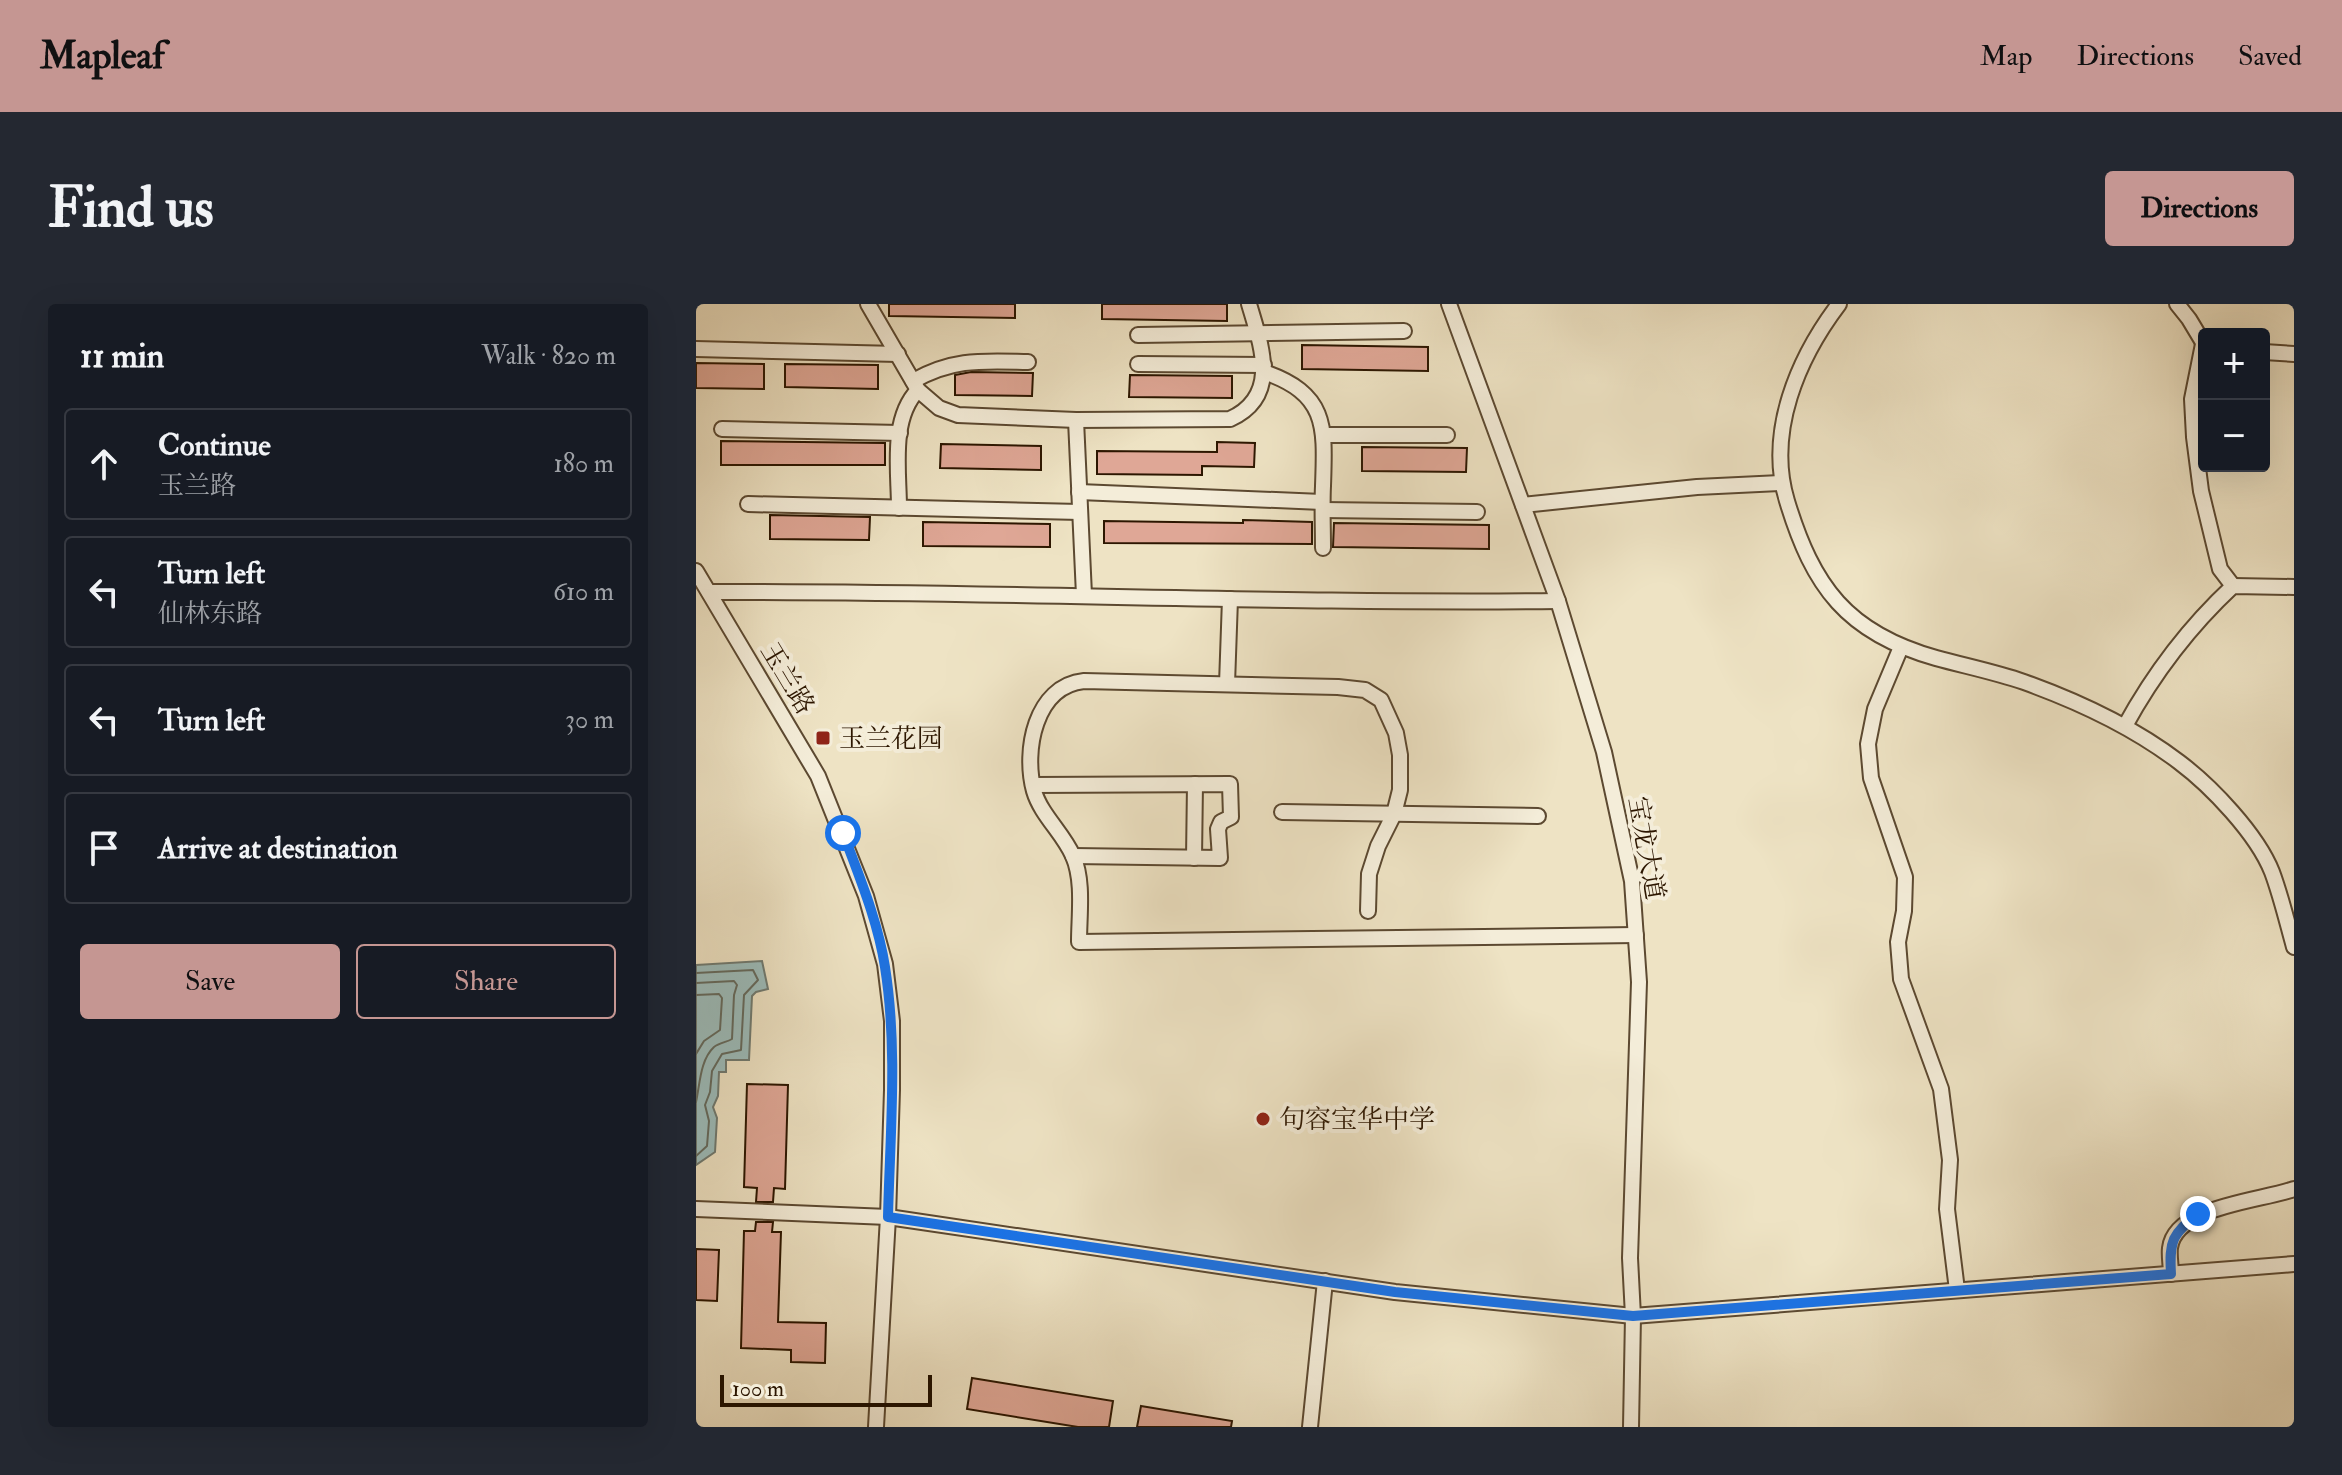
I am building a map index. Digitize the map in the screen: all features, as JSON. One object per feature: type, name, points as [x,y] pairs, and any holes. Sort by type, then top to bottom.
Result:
[{"type":"street","points":[[868,304],[916,386],[939,408],[958,415],[1076,420],[1230,419],[1247,411],[1257,396],[1264,368],[1249,304]]},
{"type":"street","name":"宝龙大道","points":[[1449,304],[1558,601],[1604,752],[1632,881],[1638,1013],[1630,1258],[1633,1316],[1631,1427]]},
{"type":"street","points":[[1839,304],[1802,363],[1789,397],[1782,438],[1782,483],[1805,551],[1834,599],[1862,626],[1901,647],[2023,682],[2125,726],[2179,762],[2217,797],[2251,838],[2271,870],[2294,947]]},
{"type":"street","points":[[2177,304],[2198,334]]},
{"type":"street","points":[[1138,335],[1404,331]]},
{"type":"street","points":[[696,349],[898,354]]},
{"type":"street","points":[[2270,352],[2294,354]]},
{"type":"street","points":[[899,508],[900,433],[905,409],[916,386],[951,364],[966,361],[1028,362]]},
{"type":"street","points":[[1138,364],[1264,368],[1293,384],[1318,412],[1325,435],[1323,548]]},
{"type":"street","points":[[2198,372],[2192,399],[2201,491],[2220,569],[2233,586]]},
{"type":"street","points":[[1076,420],[1084,595]]},
{"type":"street","points":[[722,429],[900,433]]},
{"type":"street","points":[[1325,435],[1447,435]]},
{"type":"street","points":[[1523,505],[1697,487],[1782,483]]},
{"type":"street","points":[[1079,492],[1477,512]]},
{"type":"street","points":[[748,504],[1080,512]]},
{"type":"street","name":"玉兰路","points":[[696,571],[818,776],[866,896],[885,964],[892,1021],[888,1217],[876,1427]]},
{"type":"street","points":[[2125,726],[2169,654],[2233,586],[2294,587]]},
{"type":"street","points":[[709,592],[880,591],[1420,602],[1558,601]]},
{"type":"street","points":[[1227,684],[1230,599]]},
{"type":"street","points":[[1901,647],[1875,709],[1868,744],[1871,778],[1905,877],[1904,911],[1898,942],[1901,979],[1941,1089],[1950,1160],[1947,1209],[1957,1290]]},
{"type":"street","points":[[1368,911],[1369,874],[1378,846],[1394,814],[1400,790],[1400,755],[1396,733],[1381,700],[1365,690],[1338,687],[1068,682],[1049,699],[1032,739],[1034,785],[1042,807],[1073,856],[1079,877],[1079,942],[1636,935]]},
{"type":"street","points":[[1194,858],[1195,784]]},
{"type":"street","points":[[1034,785],[1230,784],[1231,817],[1221,822],[1218,829],[1220,858],[1073,856]]},
{"type":"street","points":[[1282,812],[1538,816]]},
{"type":"street","points":[[2171,1274],[2170,1247],[2179,1228],[2198,1214],[2294,1189]]},
{"type":"street","points":[[696,1209],[888,1217],[1395,1292],[1633,1316],[2294,1264]]},
{"type":"street","points":[[1310,1427],[1325,1281]]},
{"type":"water","points":[[762,961],[768,989],[752,996],[749,1060],[726,1060],[726,1072],[719,1072],[718,1096],[713,1107],[717,1118],[715,1152],[696,1165],[696,965]]},
{"type":"building","points":[[889,304],[1015,304],[1015,318],[889,316]]},
{"type":"building","points":[[1102,304],[1227,304],[1227,321],[1102,319]]},
{"type":"building","points":[[1302,345],[1428,347],[1428,371],[1302,369]]},
{"type":"building","points":[[696,363],[764,364],[764,389],[696,388]]},
{"type":"building","points":[[785,364],[878,365],[878,389],[785,387]]},
{"type":"building","points":[[971,372],[1033,373],[1032,396],[955,395],[955,375]]},
{"type":"building","points":[[1130,375],[1232,376],[1232,398],[1129,397]]},
{"type":"building","points":[[721,441],[885,443],[885,465],[721,465]]},
{"type":"building","points":[[1217,442],[1255,443],[1254,467],[1202,466],[1202,475],[1097,474],[1097,451],[1217,452]]},
{"type":"building","points":[[941,444],[1041,446],[1041,470],[940,468]]},
{"type":"building","points":[[1362,447],[1467,448],[1466,472],[1362,471]]},
{"type":"building","points":[[770,515],[870,517],[869,540],[770,539]]},
{"type":"building","points":[[1243,520],[1312,522],[1312,544],[1104,543],[1104,521],[1243,523]]},
{"type":"building","points":[[923,522],[1050,524],[1050,547],[923,546]]},
{"type":"building","points":[[1334,523],[1489,525],[1489,549],[1333,547]]},
{"type":"building","points":[[747,1084],[788,1085],[785,1189],[774,1188],[773,1202],[756,1202],[757,1188],[744,1187]]},
{"type":"building","points":[[756,1222],[773,1222],[772,1232],[781,1232],[778,1322],[826,1323],[825,1363],[791,1362],[791,1350],[741,1348],[744,1231],[755,1231]]},
{"type":"building","points":[[696,1249],[719,1250],[717,1301],[696,1300]]},
{"type":"building","points":[[972,1378],[1113,1401],[1109,1427],[1078,1427],[967,1409]]},
{"type":"building","points":[[1141,1406],[1232,1421],[1231,1427],[1137,1427]]},
{"type":"place","name":"玉兰花园","points":[[823,738]]},
{"type":"place","name":"句容宝华中学","points":[[1263,1119]]},
{"type":"route","points":[[843,833],[866,896],[885,964],[892,1021],[888,1217],[1395,1292],[1633,1316],[2171,1274],[2170,1247],[2179,1228],[2198,1214]]}]
